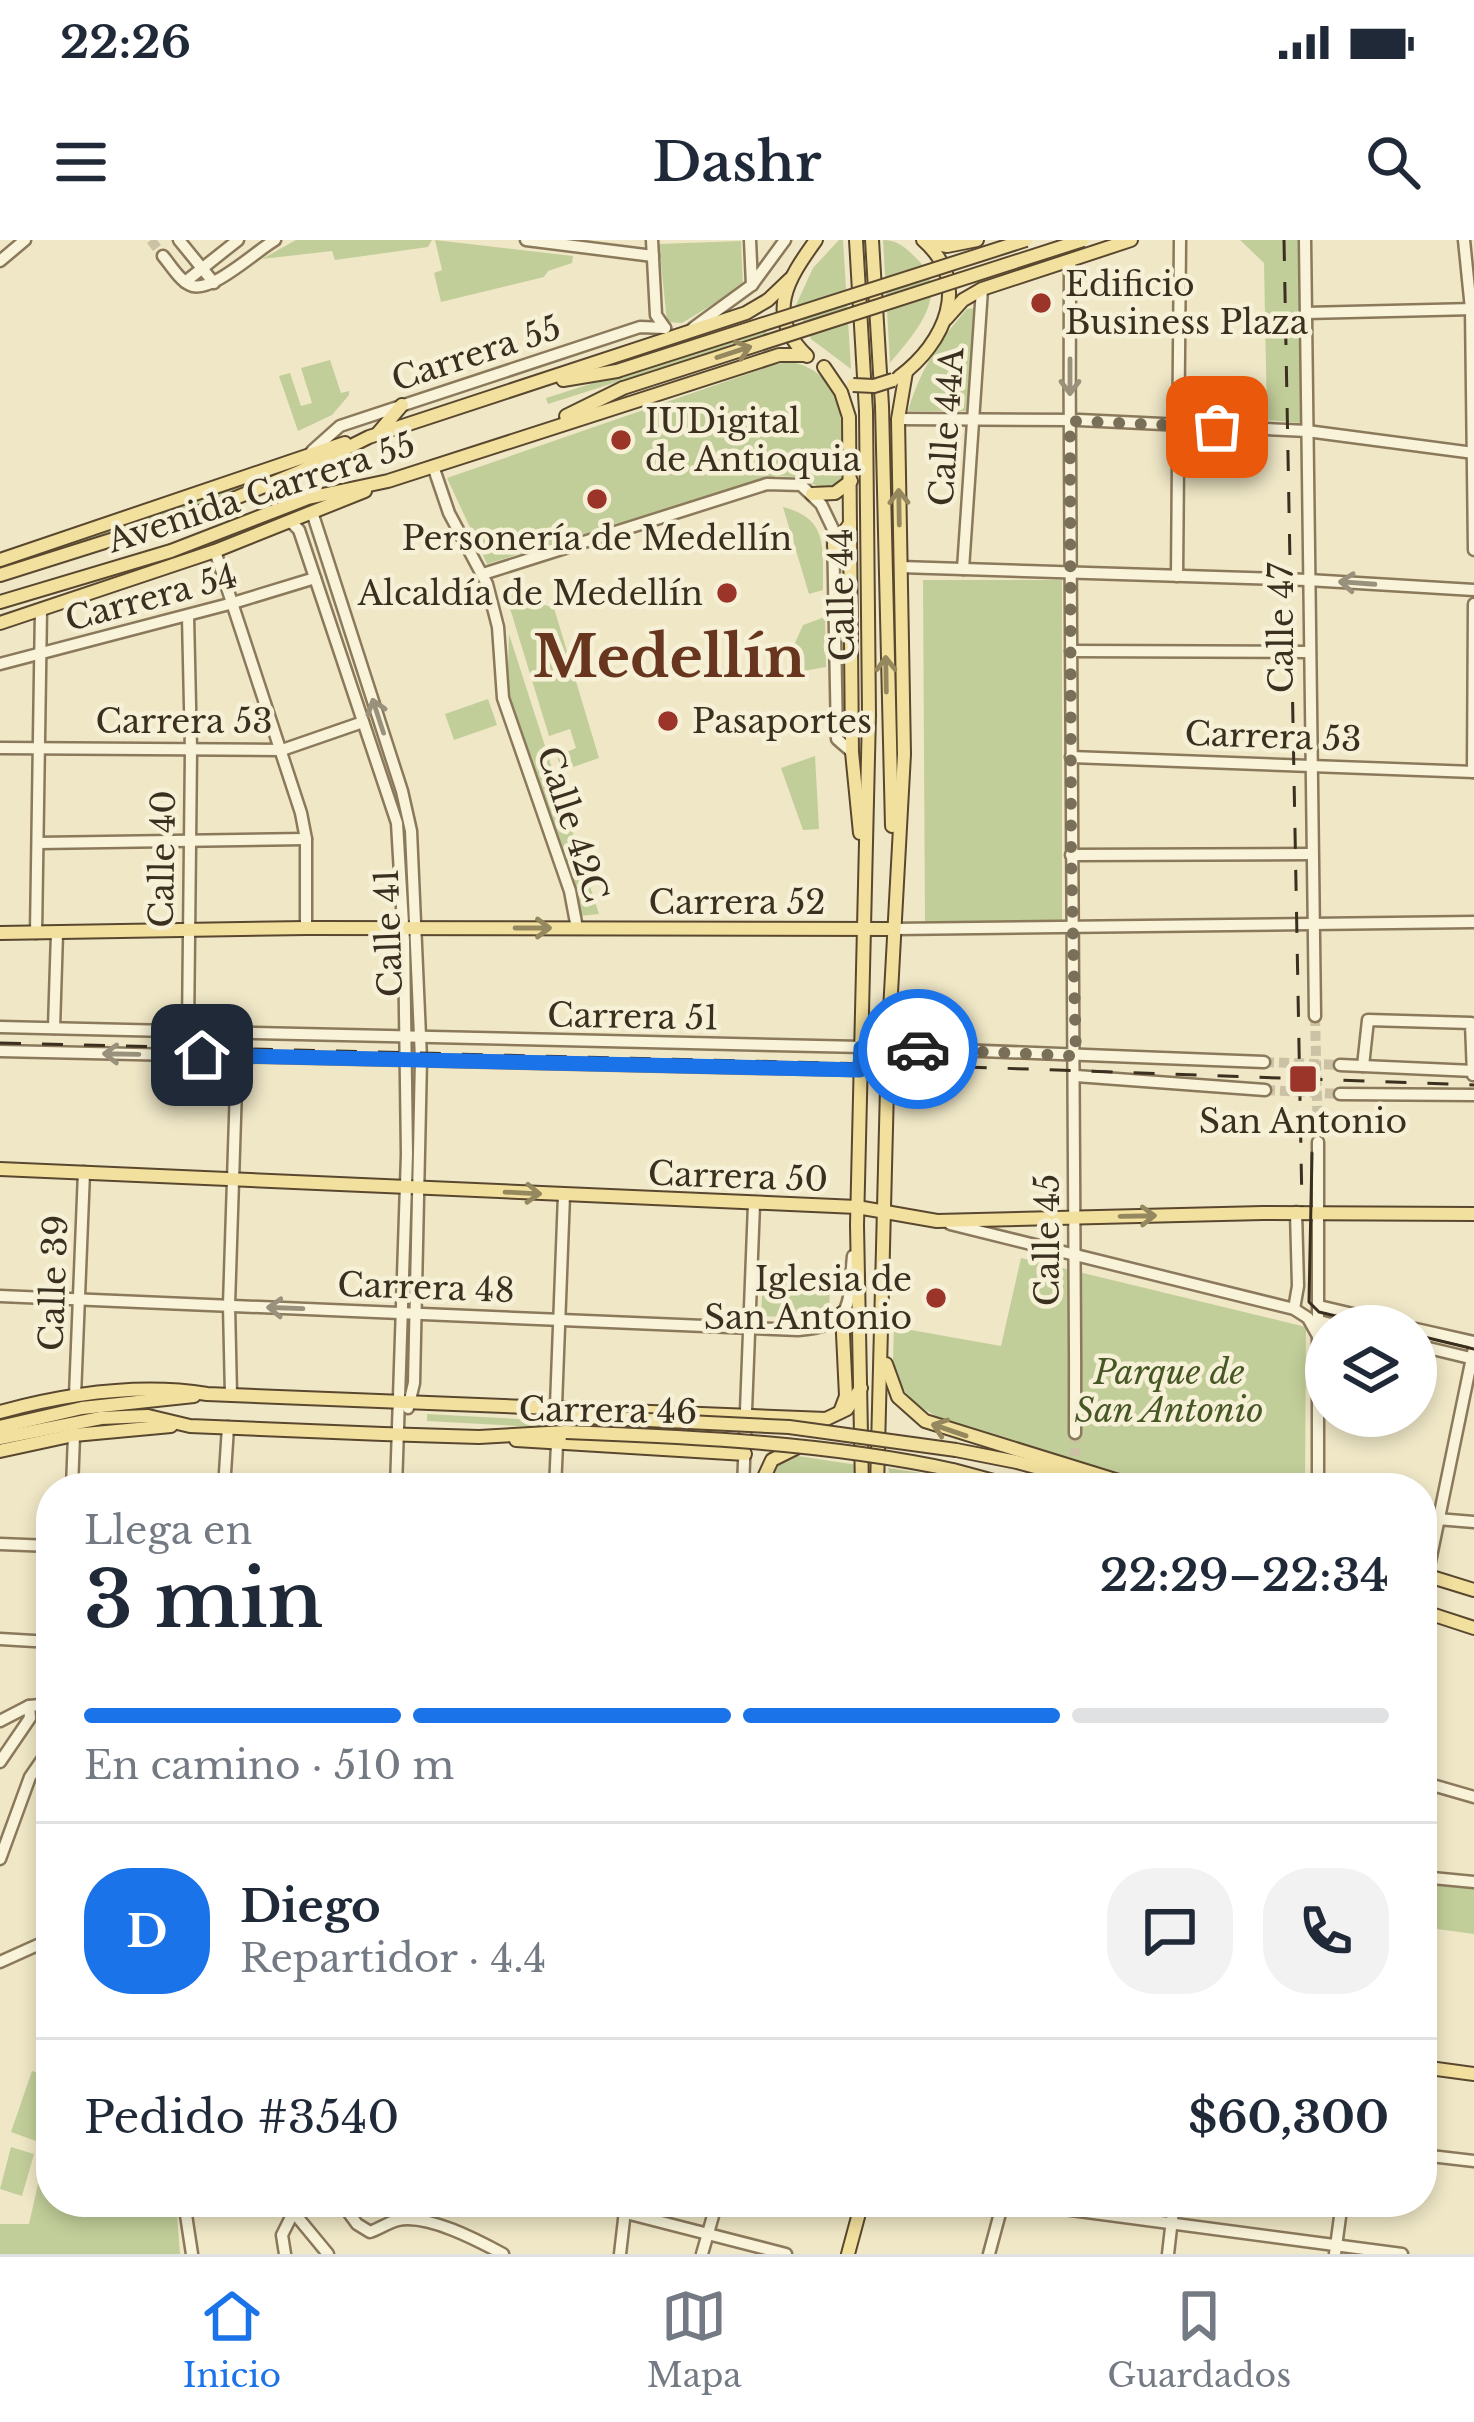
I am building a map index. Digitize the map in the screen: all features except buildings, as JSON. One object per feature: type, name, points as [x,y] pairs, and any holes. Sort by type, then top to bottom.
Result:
[{"type":"main road","points":[[816,240],[790,279],[783,314],[792,340],[824,368],[853,385],[867,387],[906,372],[962,300],[982,289],[1131,240]]},
{"type":"main road","name":"Calle 44","points":[[856,240],[866,411],[868,573],[857,1208],[860,1473]]},
{"type":"main road","name":"Calle 44","points":[[872,240],[882,406],[887,746],[895,875]]},
{"type":"main road","points":[[924,241],[947,246],[976,240]]},
{"type":"main road","name":"Avenida Carrera 55","points":[[526,386],[617,371],[1026,240]]},
{"type":"main road","name":"Avenida Carrera 55","points":[[538,430],[623,388],[1083,240]]},
{"type":"main road","points":[[924,241],[941,257],[950,279],[952,302],[946,320]]},
{"type":"main road","name":"Avenida Carrera 55","points":[[0,574],[257,490],[373,436],[758,307],[790,279]]},
{"type":"main road","name":"Avenida Carrera 55","points":[[0,602],[215,535],[308,498],[388,481],[772,357],[806,356]]},
{"type":"main road","name":"Calle 44","points":[[824,368],[848,407],[852,752],[865,877]]},
{"type":"main road","name":"Calle 44","points":[[878,1473],[888,1048],[904,754],[898,419],[906,372]]},
{"type":"main road","points":[[373,436],[402,406]]},
{"type":"main road","name":"Carrera 55","points":[[0,560],[312,452],[373,436]]},
{"type":"main road","points":[[0,623],[292,523],[388,481]]},
{"type":"main road","points":[[812,494],[835,493],[850,481]]},
{"type":"main road","points":[[834,545],[851,523]]},
{"type":"main road","points":[[215,535],[263,533]]},
{"type":"main road","points":[[835,603],[851,577]]},
{"type":"main road","name":"Carrera 52","points":[[0,933],[894,928]]},
{"type":"main road","name":"Carrera 50","points":[[0,1168],[857,1208],[937,1221],[1296,1212],[1474,1214]]},
{"type":"main road","points":[[840,1414],[846,1396],[842,1313]]},
{"type":"main road","points":[[882,1346],[892,1388],[916,1415],[945,1430],[1104,1473]]},
{"type":"main road","points":[[398,1402],[400,1386]]},
{"type":"main road","points":[[840,1414],[862,1387]]},
{"type":"main road","name":"Carrera 46","points":[[0,1412],[76,1396],[177,1389],[478,1406],[790,1427],[956,1450],[1057,1473]]},
{"type":"main road","name":"Carrera 46","points":[[0,1426],[207,1394]]},
{"type":"main road","name":"Carrera 46","points":[[561,1411],[826,1418],[840,1414]]},
{"type":"main road","name":"Carrera 46","points":[[0,1438],[103,1412],[190,1426]]},
{"type":"main road","name":"Carrera 46","points":[[0,1451],[74,1435],[190,1426],[479,1437],[566,1432],[802,1448],[966,1473]]},
{"type":"main road","points":[[479,1437],[745,1454]]},
{"type":"main road","points":[[766,1473],[772,1460],[802,1448]]},
{"type":"main road","points":[[955,1470],[958,1473]]},
{"type":"main road","points":[[1437,1579],[1474,1590]]},
{"type":"main road","points":[[1437,1621],[1474,1628]]},
{"type":"main road","points":[[1437,2069],[1474,2074]]},
{"type":"main road","points":[[848,2254],[858,2217]]},
{"type":"street","points":[[0,261],[25,240]]},
{"type":"street","points":[[179,240],[214,283]]},
{"type":"street","points":[[185,283],[238,240]]},
{"type":"street","points":[[163,256],[185,283],[196,287],[214,283],[275,240]]},
{"type":"street","points":[[526,240],[652,256]]},
{"type":"street","points":[[652,240],[656,311],[665,328]]},
{"type":"street","points":[[750,240],[752,285]]},
{"type":"street","points":[[686,333],[752,285],[785,240]]},
{"type":"street","points":[[1177,577],[1180,240]]},
{"type":"street","name":"Calle 47","points":[[1305,240],[1315,1016]]},
{"type":"street","points":[[1464,240],[1473,309],[1474,550]]},
{"type":"street","name":"Calle 45","points":[[1070,260],[1075,1433]]},
{"type":"street","name":"Calle 44A","points":[[963,569],[982,289]]},
{"type":"street","points":[[1306,313],[1473,309]]},
{"type":"street","points":[[640,327],[656,311]]},
{"type":"street","name":"Carrera 55","points":[[312,452],[340,426],[640,327],[686,333]]},
{"type":"street","points":[[898,419],[1306,431],[1473,453]]},
{"type":"street","name":"Calle 42C","points":[[433,466],[448,513],[483,574],[499,627],[503,698],[571,892],[577,928]]},
{"type":"street","points":[[483,574],[767,484],[788,482],[812,494]]},
{"type":"street","name":"Calle 44","points":[[812,494],[831,519],[837,739],[852,752]]},
{"type":"street","name":"Calle 41","points":[[313,515],[411,831],[412,1038],[406,1059],[416,1313],[414,1383],[398,1402],[397,1473]]},
{"type":"street","name":"Calle 41","points":[[292,523],[397,823],[410,928]]},
{"type":"street","points":[[215,550],[282,750],[306,839],[306,928]]},
{"type":"street","points":[[901,567],[1474,590]]},
{"type":"street","name":"Carrera 54","points":[[0,664],[315,578]]},
{"type":"street","points":[[1474,604],[1474,772]]},
{"type":"street","points":[[36,933],[41,609]]},
{"type":"street","name":"Calle 40","points":[[188,616],[188,1032]]},
{"type":"street","points":[[1071,651],[1308,652]]},
{"type":"street","name":"Carrera 53","points":[[0,748],[282,750],[363,722]]},
{"type":"street","points":[[374,752],[383,763],[393,762]]},
{"type":"street","name":"Carrera 53","points":[[1071,757],[1474,772]]},
{"type":"street","points":[[38,843],[306,839]]},
{"type":"street","points":[[1071,855],[1311,854]]},
{"type":"street","name":"Carrera 52","points":[[894,928],[1474,922]]},
{"type":"street","points":[[53,1028],[56,933]]},
{"type":"street","points":[[1340,1065],[1473,1072],[1472,1023],[1368,1020],[1364,1066]]},
{"type":"street","name":"Carrera 51","points":[[0,1027],[1076,1052],[1264,1062]]},
{"type":"street","name":"Calle 41","points":[[400,1386],[421,1059],[412,1038]]},
{"type":"street","name":"Carrera 51","points":[[0,1051],[860,1070]]},
{"type":"street","points":[[231,1395],[237,1056]]},
{"type":"street","points":[[1076,1076],[1265,1090]]},
{"type":"street","points":[[1340,1094],[1474,1094],[1474,1113]]},
{"type":"street","points":[[1318,1142],[1319,1305]]},
{"type":"street","name":"Calle 39","points":[[76,1396],[84,1172]]},
{"type":"street","points":[[561,1411],[564,1195]]},
{"type":"street","points":[[744,1473],[754,1204]]},
{"type":"street","points":[[1294,1309],[1296,1212]]},
{"type":"street","points":[[937,1221],[1294,1309],[1305,1316]]},
{"type":"street","name":"Calle 44","points":[[842,1313],[848,1303],[857,1226]]},
{"type":"street","name":"Carrera 48","points":[[0,1296],[750,1328],[826,1328],[842,1313]]},
{"type":"street","points":[[1437,1337],[1473,1352]]},
{"type":"street","points":[[1437,1348],[1473,1352]]},
{"type":"street","points":[[1473,1352],[1437,1519],[1474,1522]]},
{"type":"street","points":[[225,1473],[228,1427]]},
{"type":"street","points":[[1457,1427],[1474,1430]]},
{"type":"street","points":[[73,1473],[74,1435]]},
{"type":"street","points":[[1318,1437],[1318,1473]]},
{"type":"street","points":[[556,1473],[557,1444]]},
{"type":"street","points":[[0,1544],[36,1545]]},
{"type":"street","points":[[0,1639],[36,1641]]},
{"type":"street","points":[[0,1720],[36,1705]]},
{"type":"street","points":[[0,1762],[22,1732],[29,1706]]},
{"type":"street","points":[[0,1859],[36,1770]]},
{"type":"street","points":[[1437,1786],[1474,1797]]},
{"type":"street","points":[[1437,1878],[1474,1882]]},
{"type":"street","points":[[0,1962],[36,1946]]},
{"type":"street","points":[[1437,2157],[1474,2161]]},
{"type":"street","points":[[186,2217],[192,2254]]},
{"type":"street","points":[[284,2252],[286,2217]]},
{"type":"street","points":[[297,2217],[328,2254]]},
{"type":"street","points":[[352,2217],[370,2232],[398,2220],[464,2233],[502,2254]]},
{"type":"street","points":[[620,2254],[625,2217]]},
{"type":"street","points":[[658,2217],[787,2254]]},
{"type":"street","points":[[702,2254],[714,2217]]},
{"type":"street","points":[[989,2254],[1001,2217]]},
{"type":"street","points":[[1119,2217],[1335,2250],[1402,2254]]},
{"type":"street","points":[[1168,2254],[1173,2217]]},
{"type":"street","points":[[1335,2250],[1340,2217]]},
{"type":"green space","points":[[296,240],[432,240],[428,247],[335,260],[332,251],[262,259]]},
{"type":"green space","points":[[435,240],[573,256],[572,263],[544,277],[441,302],[434,273],[442,270]]},
{"type":"green space","points":[[843,240],[851,369],[811,339],[796,305],[813,268]]},
{"type":"green space","points":[[883,240],[911,253],[931,284],[926,312],[890,363]]},
{"type":"green space","points":[[1240,240],[1300,240],[1302,423],[1267,420],[1264,263]]},
{"type":"green space","points":[[741,241],[743,286],[682,323],[667,322],[659,244]]},
{"type":"green space","points":[[976,308],[970,411],[908,411],[939,344],[967,309]]},
{"type":"green space","points":[[765,329],[767,334],[548,404],[546,398]]},
{"type":"green space","points":[[330,360],[341,393],[349,391],[349,395],[332,415],[298,431],[279,376],[290,373],[301,406],[312,403],[301,368]]},
{"type":"green space","points":[[791,362],[823,378],[838,406],[844,476],[831,487],[776,476],[487,564],[447,478]]},
{"type":"green space","points":[[267,477],[208,503],[0,568],[0,565]]},
{"type":"green space","points":[[783,507],[809,519],[816,528],[822,549],[823,590],[809,594]]},
{"type":"green space","points":[[923,580],[1062,580],[1062,922],[925,924]]},
{"type":"green space","points":[[505,592],[554,608],[599,758],[562,771],[557,756],[576,748],[570,729],[549,736]]},
{"type":"green space","points":[[825,617],[826,667],[798,672],[795,643],[803,625]]},
{"type":"green space","points":[[509,634],[599,914],[579,916],[557,834],[507,694]]},
{"type":"green space","points":[[488,699],[497,725],[454,740],[445,714]]},
{"type":"green space","points":[[815,756],[819,829],[803,830],[781,768]]},
{"type":"green space","name":"Parque de San Antonio","points":[[1021,1258],[1305,1327],[1305,1473],[1114,1473],[950,1425],[913,1402],[899,1383],[893,1360],[894,1327],[1001,1346]]},
{"type":"green space","points":[[763,1277],[830,1280],[829,1319],[761,1316]]},
{"type":"green space","points":[[427,1414],[721,1430],[721,1437],[427,1421]]},
{"type":"green space","points":[[798,1456],[858,1465],[857,1473],[771,1473],[778,1461]]},
{"type":"green space","points":[[1437,1884],[1474,1888],[1474,1934],[1437,1929]]},
{"type":"green space","points":[[32,2071],[36,2072],[36,2141],[11,2132]]},
{"type":"green space","points":[[11,2147],[34,2154],[22,2196],[0,2189]]},
{"type":"green space","points":[[36,2193],[36,2217],[177,2217],[180,2254],[0,2254],[0,2224],[29,2224]]},
{"type":"tunnel","points":[[151,240],[163,256]]},
{"type":"tunnel","points":[[1315,1016],[1318,1142]]},
{"type":"tunnel","points":[[1264,1062],[1340,1065]]},
{"type":"tunnel","points":[[1265,1090],[1340,1094]]},
{"type":"tunnel","points":[[1075,1433],[1075,1456]]},
{"type":"tram line","points":[[1312,1153],[1312,1305]]},
{"type":"tram line","points":[[1437,1340],[1474,1349]]},
{"type":"railway","points":[[1284,240],[1302,1207]]},
{"type":"railway","points":[[0,1043],[913,1065],[1474,1085]]},
{"type":"way so far","points":[[918,1049],[1076,1056],[1070,421],[1217,427]]},
{"type":"place","name":"Edificio Business Plaza","points":[[1041,303]]},
{"type":"place","name":"IUDigital de Antioquia","points":[[621,440]]},
{"type":"place","name":"Personería de Medellín","points":[[597,499]]},
{"type":"place","name":"Alcaldía de Medellín","points":[[727,593]]},
{"type":"place","name":"Pasaportes","points":[[668,721]]},
{"type":"place","name":"San Antonio","points":[[1303,1079]]},
{"type":"place","name":"Iglesia de San Antonio","points":[[936,1298]]},
{"type":"district","name":"Medellín","points":[[669,657]]},
{"type":"route","points":[[202,1055],[860,1070],[861,1048],[918,1049]]}]
